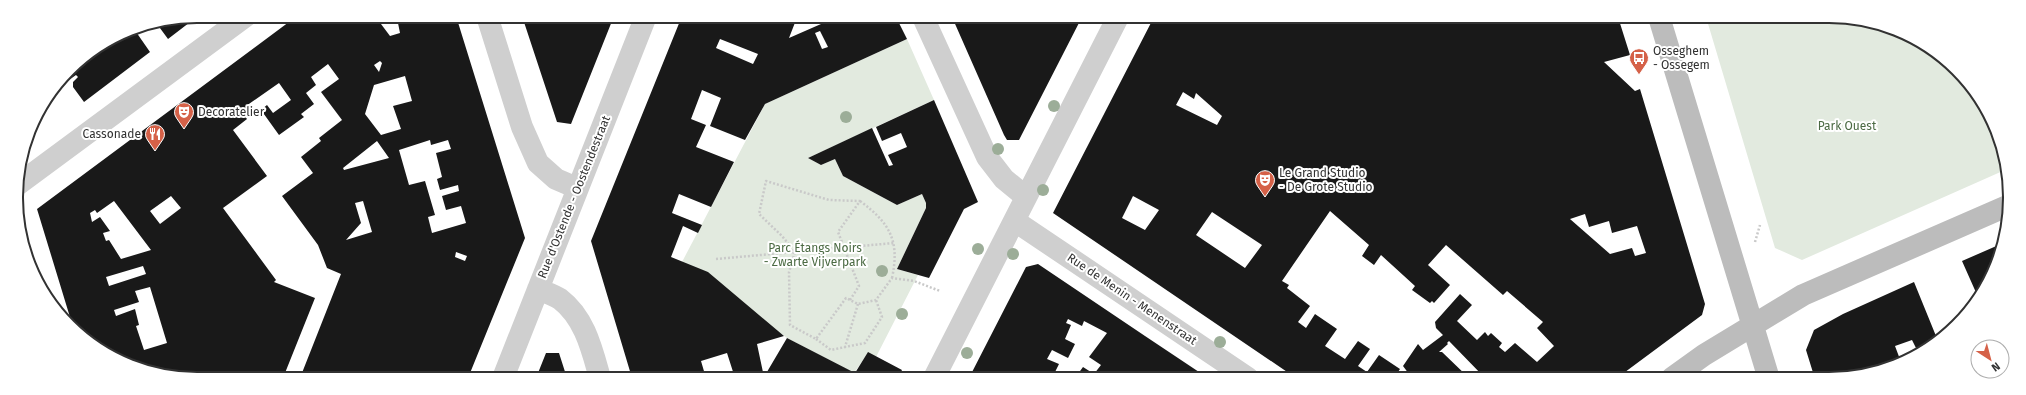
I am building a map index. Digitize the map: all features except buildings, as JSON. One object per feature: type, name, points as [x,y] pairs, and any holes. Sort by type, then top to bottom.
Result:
[{"type":"street","points":[[24,180],[237,23]]},
{"type":"street","points":[[490,23],[522,127],[538,163],[556,179],[577,188]]},
{"type":"street","name":"Rue d'Ostende - Oostendestraat","points":[[505,372],[643,23]]},
{"type":"street","points":[[926,23],[987,157],[1004,179],[1026,197]]},
{"type":"street","points":[[937,372],[1115,23]]},
{"type":"street","points":[[1661,23],[1767,372]]},
{"type":"street","points":[[1680,372],[1704,355],[1803,296],[2003,208]]},
{"type":"street","name":"Rue de Menin - Menenstraat","points":[[1015,220],[1239,372]]},
{"type":"street","points":[[538,289],[560,299],[576,315],[587,336],[598,372]]},
{"type":"path","points":[[795,252],[782,236],[759,214],[766,181],[829,200],[860,201],[881,219],[891,233],[894,243],[896,260],[892,278],[876,300],[858,304],[846,298],[816,340]]},
{"type":"path","points":[[850,300],[859,286],[838,232],[860,201]]},
{"type":"path","points":[[716,259],[894,243]]},
{"type":"path","points":[[795,252],[789,272],[790,325],[831,350],[865,343],[882,316],[876,300]]},
{"type":"path","points":[[892,278],[914,280],[940,291]]},
{"type":"path","points":[[845,347],[858,304]]},
{"type":"green space","name":"Park Ouest","points":[[1708,23],[1840,23],[1863,26],[1885,32],[1916,46],[1944,66],[1960,82],[1980,110],[1985,120],[1994,141],[2001,172],[1802,260],[1775,248]]},
{"type":"green space","name":"Parc Étangs Noirs - Zwarte Vijverpark","points":[[907,39],[934,100],[808,158],[821,165],[835,159],[843,176],[897,205],[922,194],[926,203],[926,208],[897,269],[918,275],[876,357],[868,353],[855,372],[787,338],[682,262],[765,104]]},
{"type":"place","name":"Osseghem - Ossegem","points":[[1639,75]]},
{"type":"place","name":"Decoratelier","points":[[184,129]]},
{"type":"place","name":"Cassonade","points":[[155,151]]},
{"type":"place","name":"Le Grand Studio - De Grote Studio","points":[[1265,197]]}]
